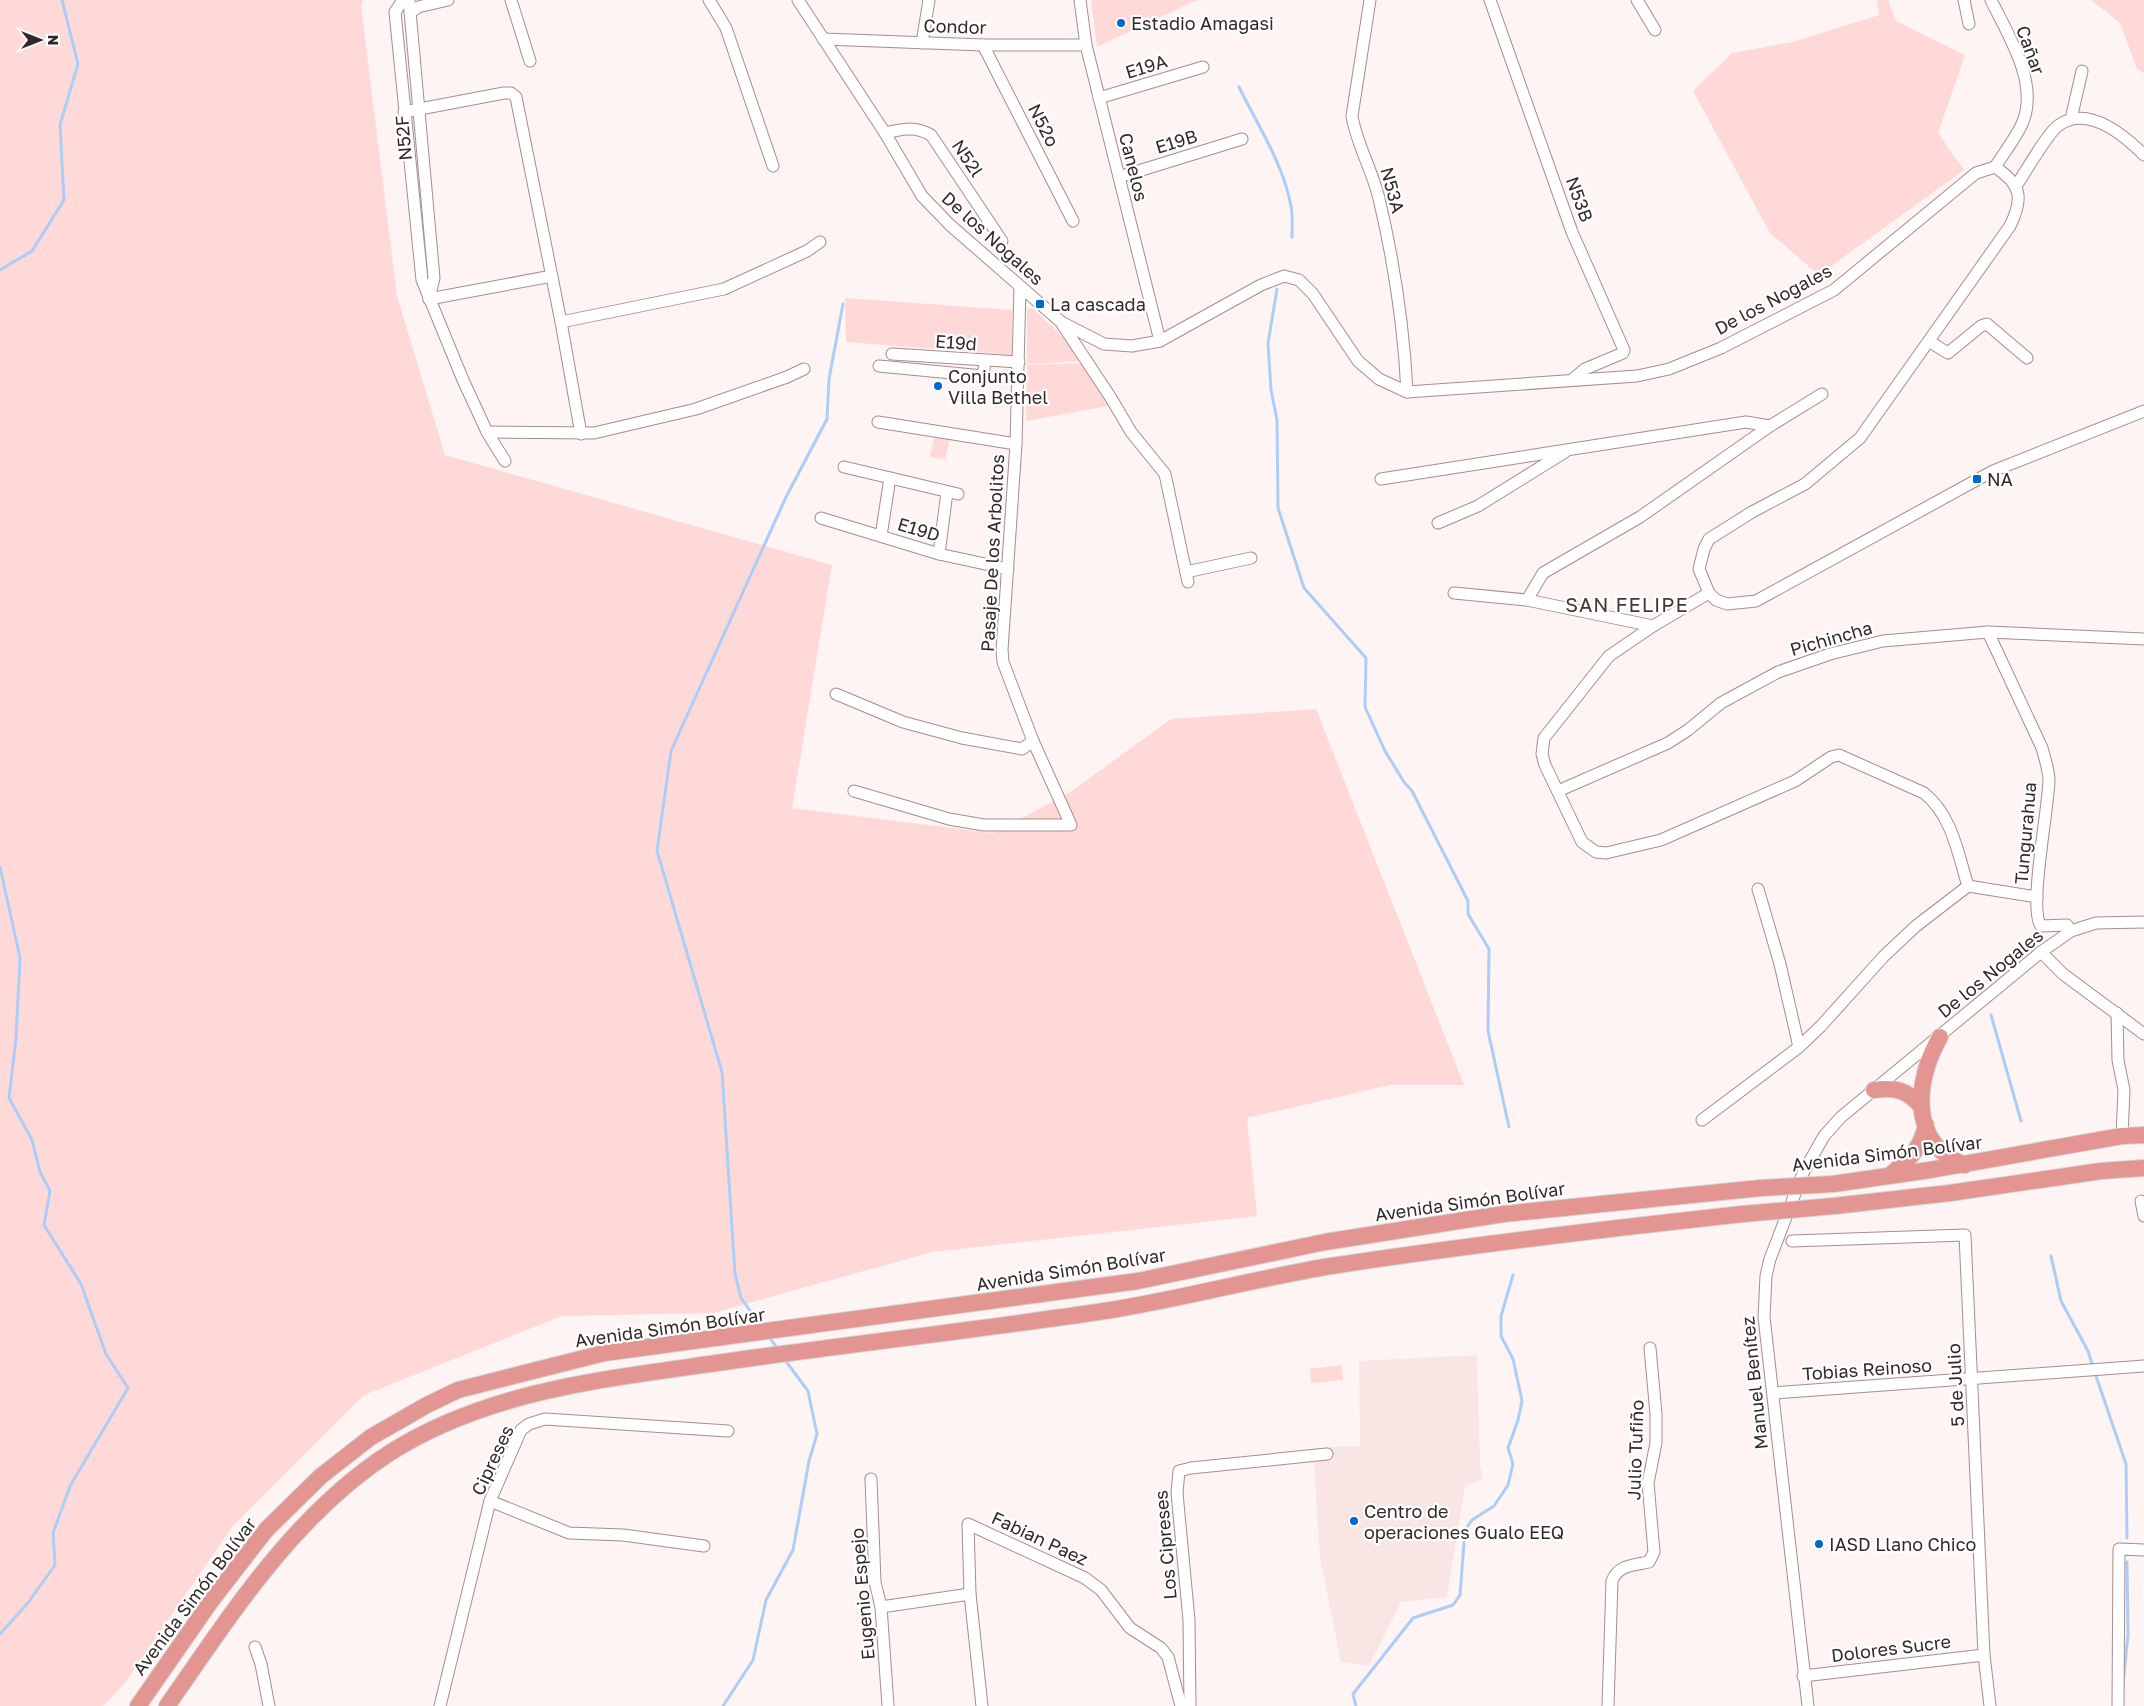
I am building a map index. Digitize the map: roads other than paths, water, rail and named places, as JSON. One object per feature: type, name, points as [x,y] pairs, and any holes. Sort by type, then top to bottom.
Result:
[{"type":"highway","points":[[1940,1037],[1925,1070],[1922,1106],[1931,1139],[1940,1151],[1951,1159],[1965,1164]]},
{"type":"highway","points":[[1874,1090],[1891,1087],[1902,1090],[1922,1106]]},
{"type":"highway","points":[[1887,1177],[1911,1158],[1920,1147],[1926,1125]]},
{"type":"highway","name":"Avenida Simón Bolívar","points":[[138,1706],[211,1601],[266,1530],[321,1476],[371,1437],[428,1404],[458,1390],[488,1381],[604,1354],[1138,1281],[1325,1242],[1503,1214],[1761,1188],[1833,1184],[1887,1177],[2122,1136],[2144,1135]]},
{"type":"highway","points":[[167,1706],[238,1605],[287,1544],[344,1487],[388,1454],[434,1429],[492,1404],[596,1380],[1113,1309],[1326,1267],[1494,1242],[1950,1193],[2100,1171],[2144,1168]]},
{"type":"street","name":"N52F","points":[[403,0],[395,12],[422,280],[462,380],[487,432],[505,461]]},
{"type":"street","name":"N52F","points":[[409,0],[434,278],[429,299]]},
{"type":"street","points":[[410,13],[418,8],[448,0]]},
{"type":"street","points":[[511,0],[530,61]]},
{"type":"street","points":[[709,0],[726,28],[773,166]]},
{"type":"street","points":[[922,43],[930,0]]},
{"type":"street","name":"Canelos","points":[[1080,0],[1086,45],[1160,341]]},
{"type":"street","name":"N53A","points":[[1370,0],[1352,116],[1354,130],[1380,203],[1404,347],[1407,392]]},
{"type":"street","name":"N53B","points":[[1490,0],[1572,232],[1624,350],[1623,353],[1585,369],[1573,379]]},
{"type":"street","points":[[1637,0],[1655,30]]},
{"type":"street","points":[[1964,0],[1969,24]]},
{"type":"street","name":"Cañar","points":[[1991,0],[2015,50],[2026,82],[2027,102],[2022,124],[1995,167]]},
{"type":"street","name":"De los Nogales","points":[[802,2],[823,39],[885,133],[922,196],[1020,288],[1061,322],[1104,344],[1132,346],[1160,341],[1261,285],[1284,276],[1299,280],[1313,294],[1358,361],[1379,379],[1407,392],[1652,374],[1669,369],[1721,348],[1834,290],[1976,173],[1995,167]]},
{"type":"street","name":"Condor","points":[[823,39],[983,45],[1086,45]]},
{"type":"street","name":"N52o","points":[[983,45],[1073,221]]},
{"type":"street","name":"E19A","points":[[1099,98],[1204,67]]},
{"type":"street","points":[[2071,119],[2082,71]]},
{"type":"street","points":[[404,112],[504,93],[511,93],[516,97],[561,322],[581,434]]},
{"type":"street","points":[[2016,186],[2057,126],[2071,119],[2095,121],[2124,135],[2144,154]]},
{"type":"street","name":"N52l","points":[[885,133],[908,128],[922,130],[931,134],[1002,241]]},
{"type":"street","name":"E19B","points":[[1119,177],[1242,139]]},
{"type":"street","points":[[1995,167],[2013,180],[2016,186],[2018,205],[2010,226],[1872,424],[1847,451],[1805,484],[1752,512],[1709,540],[1704,549],[1699,569],[1709,593],[1716,600],[1727,604],[1756,601],[1993,471],[2144,411]]},
{"type":"street","points":[[561,322],[724,289],[799,255],[820,242]]},
{"type":"street","points":[[429,299],[552,276]]},
{"type":"street","name":"Pasaje De los Arbolitos","points":[[854,791],[949,820],[984,826],[1071,825],[1033,742],[1003,662],[1002,650],[1016,444],[1020,288]]},
{"type":"street","points":[[1061,322],[1131,432],[1165,474],[1187,577],[1252,558]]},
{"type":"street","points":[[1930,342],[1948,353],[1981,326],[1987,324],[2027,358]]},
{"type":"street","name":"E19d","points":[[892,354],[985,362],[1019,362]]},
{"type":"street","points":[[879,366],[982,376],[985,362]]},
{"type":"street","points":[[487,432],[581,434],[652,421],[696,410],[804,369]]},
{"type":"street","points":[[1527,600],[1543,574],[1640,517],[1770,426],[1822,394]]},
{"type":"street","points":[[878,422],[1016,444]]},
{"type":"street","points":[[1381,479],[1746,422],[1770,426]]},
{"type":"street","points":[[1438,523],[1478,506],[1571,449]]},
{"type":"street","points":[[844,466],[953,493],[939,554]]},
{"type":"street","points":[[880,536],[890,478]]},
{"type":"street","name":"E19D","points":[[821,518],[939,554],[1008,569]]},
{"type":"street","points":[[1454,593],[1527,600],[1653,626]]},
{"type":"street","points":[[1709,593],[1619,648],[1600,665],[1573,704],[1544,738],[1542,754],[1582,842],[1596,852],[1615,853],[1661,840],[1795,781],[1831,757],[1844,756],[1924,793],[1933,800],[1951,831],[1968,886]]},
{"type":"street","name":"Pichincha","points":[[1558,791],[1668,743],[1688,730],[1721,703],[1778,672],[1830,654],[1884,641],[1988,632],[2144,639]]},
{"type":"street","name":"Tungurahua","points":[[1988,632],[2042,748],[2047,764],[2048,793],[2037,897],[2038,922],[2041,926],[2067,925],[2071,931]]},
{"type":"street","points":[[836,694],[903,722],[962,738],[1022,749],[1033,742]]},
{"type":"street","points":[[1702,1120],[1799,1047],[1822,1026],[1884,956],[1916,926],[1968,886],[2037,897]]},
{"type":"street","points":[[1758,889],[1780,964],[1799,1047]]},
{"type":"street","name":"De los Nogales","points":[[1874,1090],[2041,952],[2071,931],[2096,923],[2144,922]]},
{"type":"street","points":[[2041,952],[2063,974],[2144,1034]]},
{"type":"street","points":[[2117,1013],[2118,1060],[2124,1090],[2122,1136]]},
{"type":"street","name":"Manuel Benítez","points":[[1808,1706],[1803,1676],[1764,1317],[1766,1276],[1770,1259],[1811,1157],[1841,1117],[1874,1090]]},
{"type":"street","points":[[2141,1201],[2144,1216]]},
{"type":"street","name":"5 de Julio","points":[[1792,1241],[1965,1235],[1984,1655],[1990,1706]]},
{"type":"street","name":"Julio Tufiño","points":[[1608,1706],[1612,1581],[1615,1573],[1621,1568],[1649,1562],[1654,1552],[1648,1483],[1656,1443],[1656,1414],[1650,1348]]},
{"type":"street","name":"Tobias Reinoso","points":[[1773,1393],[2082,1369],[2144,1366]]},
{"type":"street","name":"Cipreses","points":[[440,1706],[490,1501],[521,1430],[536,1420],[545,1419],[728,1431]]},
{"type":"street","name":"Los Cipreses","points":[[1190,1706],[1189,1620],[1177,1493],[1179,1471],[1191,1468],[1327,1454]]},
{"type":"street","name":"Eugenio Espejo","points":[[871,1479],[875,1582],[880,1607],[888,1706]]},
{"type":"street","points":[[490,1501],[570,1533],[623,1535],[704,1546]]},
{"type":"street","name":"Fabian Paez","points":[[982,1706],[970,1594],[968,1524],[1085,1578],[1101,1590],[1130,1628],[1161,1648],[1168,1657],[1181,1706]]},
{"type":"street","points":[[2118,1706],[2119,1549],[2144,1550]]},
{"type":"street","points":[[880,1607],[970,1594]]},
{"type":"street","points":[[255,1647],[262,1664],[269,1706]]},
{"type":"street","name":"Dolores Sucre","points":[[1803,1676],[1984,1655]]},
{"type":"waterway","points":[[0,270],[32,251],[64,200],[60,125],[78,64],[62,0]]},
{"type":"waterway","points":[[1239,87],[1282,175],[1292,210],[1292,237]]},
{"type":"waterway","points":[[1277,289],[1268,343],[1271,390],[1277,420],[1278,508],[1304,588],[1366,658],[1365,707],[1385,751],[1404,782],[1412,791],[1468,901],[1468,914],[1489,949],[1488,1031],[1509,1127]]},
{"type":"waterway","points":[[761,1326],[741,1298],[735,1274],[722,1072],[657,851],[671,751],[786,497],[827,419],[829,379],[843,304]]},
{"type":"waterway","points":[[0,867],[20,958],[16,1039],[9,1098],[32,1140],[40,1172],[50,1191],[44,1225],[81,1284],[106,1354],[128,1388],[70,1486],[53,1533],[55,1565],[27,1604],[0,1634]]},
{"type":"waterway","points":[[1991,1015],[2021,1121]]},
{"type":"waterway","points":[[2051,1256],[2061,1301],[2088,1351],[2093,1367]]},
{"type":"waterway","points":[[1356,1706],[1353,1694],[1413,1618],[1453,1605],[1460,1595],[1465,1530],[1472,1520],[1494,1506],[1508,1485],[1513,1464],[1508,1448],[1518,1420],[1522,1401],[1513,1359],[1501,1336],[1501,1316],[1513,1275]]},
{"type":"waterway","points":[[769,1337],[777,1348]]},
{"type":"waterway","points":[[723,1706],[753,1660],[766,1600],[793,1550],[809,1461],[817,1434],[808,1391],[785,1360]]},
{"type":"waterway","points":[[2095,1373],[2126,1464],[2127,1538]]},
{"type":"waterway","points":[[2123,1684],[2128,1635],[2127,1562]]},
{"type":"place","name":"Estadio Amagasi","points":[[1121,23]]},
{"type":"place","name":"La cascada","points":[[1040,304]]},
{"type":"place","name":"Conjunto Villa Bethel","points":[[938,386]]},
{"type":"place","name":"NA","points":[[1977,479]]},
{"type":"place","name":"Centro de operaciones Gualo EEQ","points":[[1354,1521]]},
{"type":"place","name":"IASD Llano Chico","points":[[1819,1544]]},
{"type":"district","name":"SAN FELIPE","points":[[1627,604]]}]
